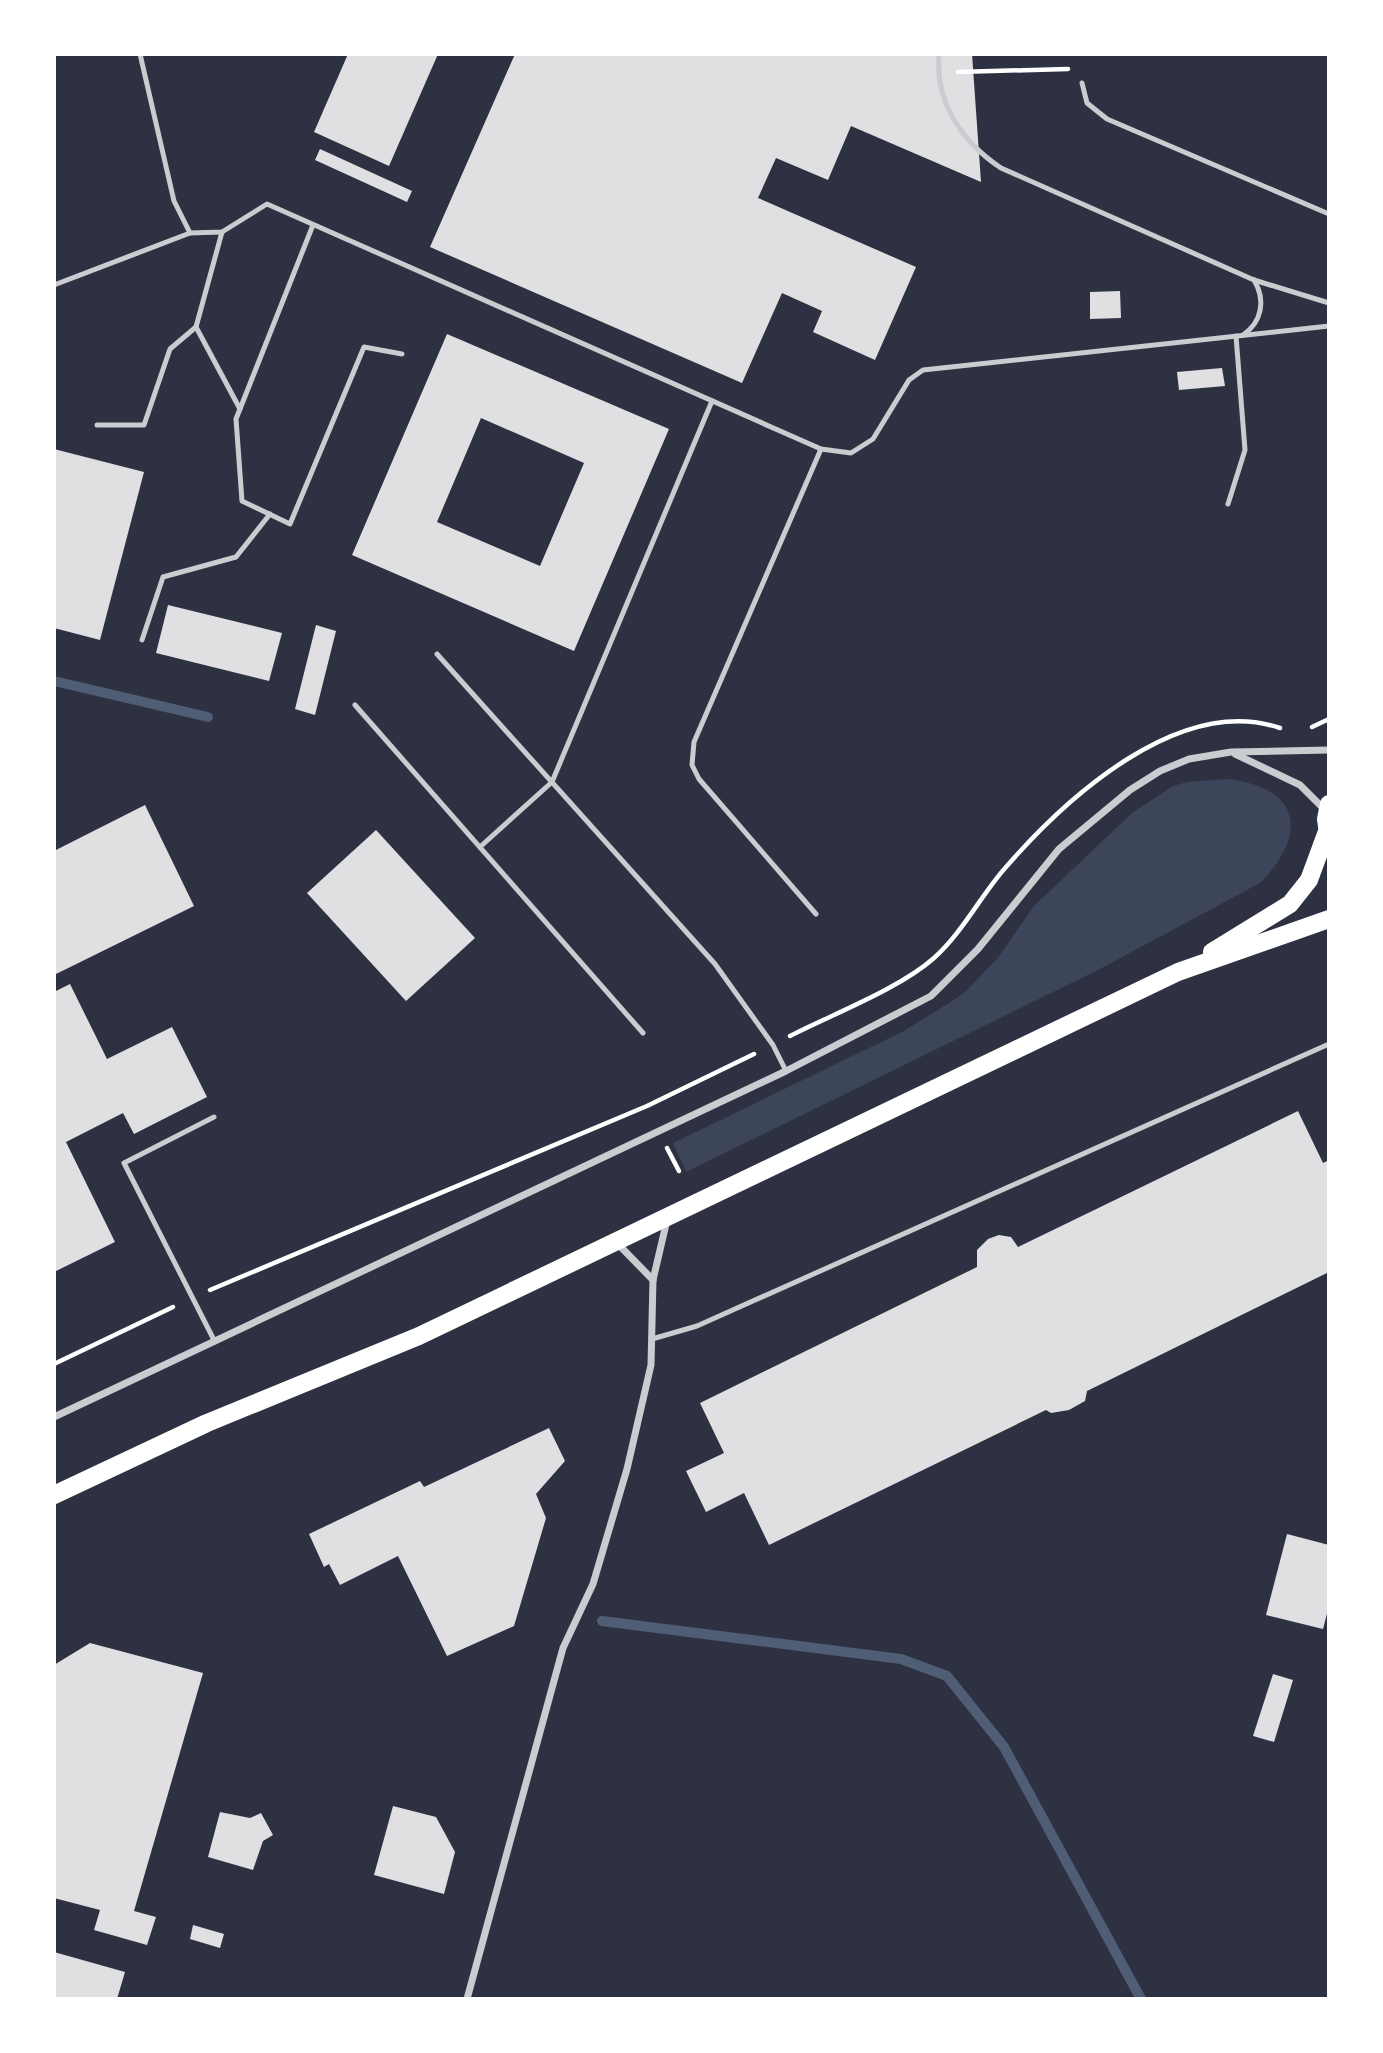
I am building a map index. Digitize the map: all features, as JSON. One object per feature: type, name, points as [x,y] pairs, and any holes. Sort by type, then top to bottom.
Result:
[{"type":"main road","points":[[54,1495],[207,1423],[419,1336],[668,1214],[1178,972],[1290,904],[1308,880],[1328,837],[1328,808]]},
{"type":"main road","points":[[1178,972],[1329,919]]},
{"type":"street","points":[[54,1417],[786,1071],[931,996],[978,949],[1059,849],[1130,790],[1160,771],[1189,758],[1231,752],[1329,750]]},
{"type":"street","points":[[1231,752],[1300,785],[1328,808]]},
{"type":"street","points":[[467,1999],[563,1648],[593,1584],[627,1469],[651,1365],[653,1280],[668,1214]]},
{"type":"street","points":[[614,1240],[653,1280]]},
{"type":"lane","points":[[140,54],[174,201],[190,233]]},
{"type":"lane","points":[[939,54],[937,72],[953,121],[974,148],[1001,169],[1254,280],[1329,303]]},
{"type":"lane","points":[[1082,83],[1087,103],[1099,115],[1329,214]]},
{"type":"lane","points":[[54,285],[190,233],[222,232],[267,204],[821,449],[851,453],[873,439],[909,380],[923,370],[1329,326]]},
{"type":"lane","points":[[313,225],[236,419],[242,501],[290,524],[364,347],[402,354]]},
{"type":"lane","points":[[97,425],[144,425],[170,349],[196,327],[222,232]]},
{"type":"lane","points":[[1239,336],[1252,327],[1261,310],[1261,298],[1254,280]]},
{"type":"lane","points":[[196,327],[240,410]]},
{"type":"lane","points":[[1228,504],[1245,450],[1239,336]]},
{"type":"lane","points":[[480,847],[552,782],[712,401]]},
{"type":"lane","points":[[816,914],[699,779],[692,765],[694,742],[821,449]]},
{"type":"lane","points":[[142,640],[163,577],[236,557],[270,514]]},
{"type":"lane","points":[[437,654],[715,964],[773,1045],[786,1071]]},
{"type":"lane","points":[[355,705],[643,1033]]},
{"type":"lane","points":[[652,1339],[697,1326],[1329,1045]]},
{"type":"lane","points":[[214,1117],[124,1163],[215,1342]]},
{"type":"path","points":[[937,72],[1070,69]]},
{"type":"path","points":[[54,1364],[192,1298],[647,1106],[773,1045]]},
{"type":"path","points":[[667,1147],[679,1171]]},
{"type":"shaded area","points":[[1228,779],[1253,784],[1271,792],[1283,803],[1290,816],[1286,848],[1260,883],[1100,969],[686,1172],[673,1143],[904,1031],[963,994],[997,959],[1034,906],[1132,813],[1173,786],[1187,782]]},
{"type":"building","points":[[348,54],[438,54],[389,166],[314,132]]},
{"type":"building","points":[[515,54],[972,54],[981,182],[851,126],[828,180],[776,158],[758,198],[916,267],[875,360],[813,332],[822,311],[782,293],[742,383],[430,247]]},
{"type":"building","points":[[320,149],[412,191],[407,202],[315,160]]},
{"type":"building","points":[[1120,291],[1121,318],[1090,319],[1090,292]]},
{"type":"building","points":[[447,334],[669,429],[574,651],[352,555]],"holes":[[[481,418],[584,463],[540,566],[437,522]]]},
{"type":"building","points":[[1222,368],[1225,386],[1179,390],[1177,372]]},
{"type":"building","points":[[54,449],[144,472],[100,640],[54,628]]},
{"type":"building","points":[[168,605],[282,633],[269,681],[156,653]]},
{"type":"building","points":[[316,625],[336,631],[315,715],[295,709]]},
{"type":"building","points":[[145,805],[194,906],[54,975],[54,851]]},
{"type":"building","points":[[376,830],[475,938],[406,1001],[307,893]]},
{"type":"building","points":[[70,984],[107,1059],[172,1027],[207,1097],[134,1134],[123,1113],[66,1142],[115,1242],[54,1272],[54,992]]},
{"type":"building","points":[[1298,1111],[1323,1163],[1329,1160],[1329,1272],[1087,1391],[1085,1401],[1069,1410],[1051,1413],[1046,1410],[769,1545],[744,1493],[706,1512],[686,1471],[724,1453],[700,1403],[977,1267],[977,1250],[988,1239],[999,1235],[1011,1237],[1018,1247]]},
{"type":"building","points":[[549,1428],[565,1461],[536,1494],[546,1518],[514,1626],[447,1656],[398,1556],[340,1585],[329,1564],[324,1567],[309,1534],[420,1481],[424,1487]]},
{"type":"building","points":[[1287,1534],[1329,1545],[1329,1606],[1323,1629],[1266,1615]]},
{"type":"building","points":[[90,1643],[203,1673],[134,1911],[156,1917],[147,1945],[94,1930],[100,1910],[54,1898],[54,1665]]},
{"type":"building","points":[[1273,1674],[1293,1680],[1274,1742],[1253,1736]]},
{"type":"building","points":[[393,1806],[436,1817],[455,1852],[444,1894],[374,1875]]},
{"type":"building","points":[[220,1812],[250,1818],[261,1813],[273,1835],[263,1841],[253,1870],[208,1857]]},
{"type":"building","points":[[193,1925],[224,1934],[220,1948],[190,1939]]},
{"type":"building","points":[[54,1952],[125,1972],[117,1999],[54,1999]]},
{"type":"waterway","points":[[54,681],[208,717]]},
{"type":"waterway","points":[[602,1621],[901,1659],[947,1676],[1004,1747],[1141,1999]]}]
